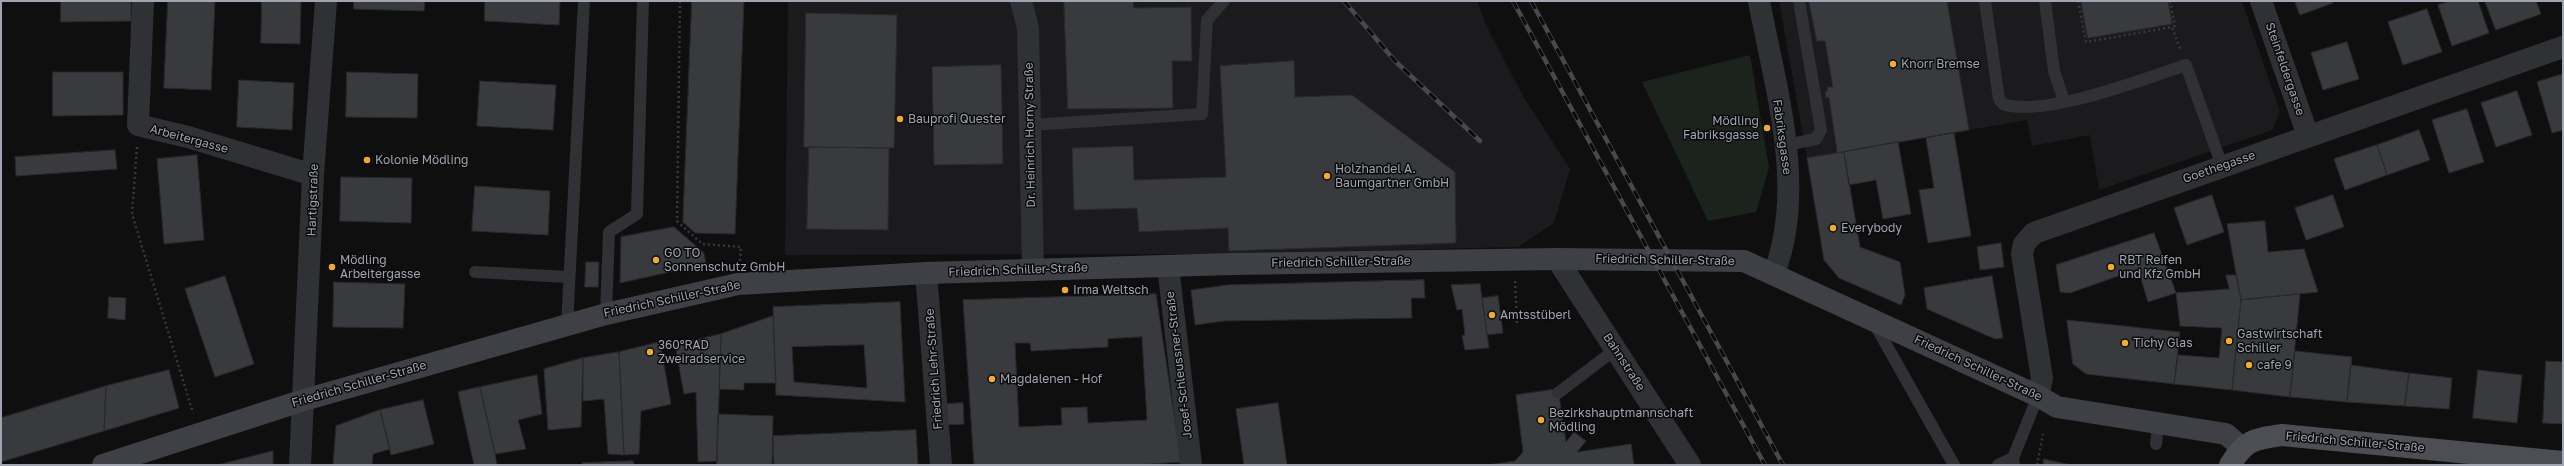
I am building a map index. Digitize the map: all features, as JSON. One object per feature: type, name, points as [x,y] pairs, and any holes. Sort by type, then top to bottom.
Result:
[{"type":"main road","name":"Friedrich Schiller-Straße","points":[[2236,456],[2261,438],[2282,435],[2563,462]]},
{"type":"street","name":"Arbeitergasse","points":[[143,1],[138,125],[188,137],[313,175]]},
{"type":"street","name":"Hartigstraße","points":[[300,465],[313,175],[326,1]]},
{"type":"street","name":"Dr. Heinrich Horny Straße","points":[[1021,1],[1028,28],[1033,270]]},
{"type":"street","name":"Fabriksgasse","points":[[1760,1],[1786,145],[1790,192],[1782,252],[1774,273]]},
{"type":"street","name":"Steinfeldergasse","points":[[2261,1],[2308,136]]},
{"type":"street","name":"Goethegasse","points":[[2038,396],[2042,378],[2022,254],[2028,238],[2034,233],[2563,47]]},
{"type":"street","name":"Friedrich Schiller-Straße","points":[[103,465],[304,400],[567,325],[606,314],[738,284],[926,273],[1168,266],[1557,259],[1744,261],[1774,273],[2038,396],[2057,407],[2157,434],[2226,434],[2236,456]]},
{"type":"street","name":"Bahnstraße","points":[[1557,259],[1690,465]]},
{"type":"street","name":"Josef-Schleussner-Straße","points":[[1168,266],[1191,465]]},
{"type":"street","name":"Friedrich Lehr-Straße","points":[[926,273],[941,465]]},
{"type":"lane","points":[[567,325],[584,1]]},
{"type":"lane","points":[[606,314],[609,232],[637,214],[643,1]]},
{"type":"lane","points":[[1030,125],[1202,114],[1207,20],[1224,1]]},
{"type":"lane","points":[[1786,145],[1816,139],[1821,130],[1799,1]]},
{"type":"lane","points":[[1986,1],[1999,99],[2003,104],[2018,108],[2090,96],[2186,65],[2222,166]]},
{"type":"lane","points":[[2045,1],[2054,71],[2064,101]]},
{"type":"lane","points":[[475,272],[569,277]]},
{"type":"lane","points":[[1872,319],[1954,465]]},
{"type":"lane","points":[[1558,393],[1616,349]]},
{"type":"lane","points":[[1998,465],[2013,462],[2038,396]]},
{"type":"path","points":[[680,1],[676,221],[702,244],[741,247],[738,284]]},
{"type":"path","points":[[2078,1],[2086,42],[2175,26],[2170,1]]},
{"type":"path","points":[[2172,27],[2186,65]]},
{"type":"path","points":[[138,125],[132,214],[200,434]]},
{"type":"path","points":[[1513,260],[1517,323]]},
{"type":"path","points":[[2037,465],[2043,434],[2057,407]]},
{"type":"shaded area","points":[[788,1],[1477,1],[1486,25],[1523,96],[1570,169],[1554,223],[1518,247],[1221,254],[785,255]]},
{"type":"shaded area","points":[[1779,1],[2242,1],[2280,112],[2272,130],[2099,190],[2090,135],[2032,146],[2027,120],[1807,158]]},
{"type":"shaded area","points":[[1750,55],[1769,168],[1756,212],[1708,221],[1642,82]]},
{"type":"building","points":[[61,1],[131,1],[131,21],[61,22]]},
{"type":"building","points":[[168,1],[215,1],[211,90],[164,88]]},
{"type":"building","points":[[262,1],[301,1],[300,44],[261,43]]},
{"type":"building","points":[[354,1],[425,1],[424,11],[354,9]]},
{"type":"building","points":[[485,1],[560,1],[559,25],[485,21]]},
{"type":"building","points":[[692,1],[744,1],[735,234],[695,233],[683,222]]},
{"type":"building","points":[[1064,1],[1133,1],[1134,8],[1191,7],[1192,61],[1172,61],[1173,108],[1068,109]]},
{"type":"building","name":"Knorr Bremse","points":[[1809,1],[1947,1],[1969,130],[1835,153],[1837,151],[1829,97],[1826,98],[1825,91],[1828,91],[1827,87],[1833,87],[1825,41],[1817,41]]},
{"type":"building","points":[[2081,1],[2168,1],[2172,24],[2088,38]]},
{"type":"building","points":[[2295,1],[2332,1],[2333,3],[2300,15]]},
{"type":"building","points":[[2451,1],[2478,1],[2489,33],[2452,46],[2438,5]]},
{"type":"building","points":[[2485,1],[2536,1],[2541,14],[2496,30]]},
{"type":"building","points":[[2427,9],[2442,52],[2403,65],[2388,22]]},
{"type":"building","points":[[806,13],[897,15],[894,148],[804,147]]},
{"type":"building","points":[[2347,42],[2359,79],[2323,90],[2311,53]]},
{"type":"building","points":[[1294,61],[1295,97],[1352,95],[1455,172],[1456,243],[1229,251],[1228,228],[1139,232],[1137,208],[1074,210],[1072,148],[1133,146],[1134,180],[1226,177],[1220,66]]},
{"type":"building","points":[[1001,65],[1003,164],[934,165],[932,67]]},
{"type":"building","points":[[53,72],[123,72],[123,115],[53,116]]},
{"type":"building","points":[[347,72],[418,74],[417,118],[346,117]]},
{"type":"building","points":[[2563,74],[2563,130],[2552,133],[2537,82]]},
{"type":"building","points":[[239,80],[294,83],[292,130],[237,127]]},
{"type":"building","points":[[480,81],[556,85],[553,130],[477,126]]},
{"type":"building","points":[[2517,91],[2532,135],[2496,147],[2481,103]]},
{"type":"building","points":[[2467,109],[2484,162],[2449,173],[2432,120]]},
{"type":"building","points":[[2419,130],[2430,160],[2387,175],[2377,145]]},
{"type":"building","points":[[1954,133],[1971,236],[1928,243],[1919,190],[1934,188],[1926,138]]},
{"type":"building","points":[[1898,142],[1911,214],[1883,219],[1876,180],[1849,185],[1844,152]]},
{"type":"building","points":[[2377,145],[2387,175],[2345,190],[2334,159]]},
{"type":"building","points":[[809,147],[889,148],[888,230],[807,229]]},
{"type":"building","points":[[115,150],[117,169],[16,176],[15,157]]},
{"type":"building","points":[[1844,152],[1860,247],[1900,262],[1905,295],[1901,305],[1839,278],[1824,260],[1807,158]]},
{"type":"building","points":[[197,155],[204,240],[164,244],[157,159]]},
{"type":"building","points":[[341,177],[412,178],[411,223],[340,221]]},
{"type":"building","points":[[475,186],[550,191],[548,235],[472,231]]},
{"type":"building","points":[[2212,195],[2224,232],[2187,245],[2174,208]]},
{"type":"building","points":[[2333,195],[2344,227],[2306,240],[2295,208]]},
{"type":"building","points":[[2265,221],[2268,252],[2304,249],[2318,292],[2241,300],[2227,224]]},
{"type":"building","points":[[674,227],[704,253],[706,264],[620,283],[621,237]]},
{"type":"building","name":"RBT Reifen und Kfz GmbH","points":[[2154,233],[2176,293],[2148,302],[2138,269],[2070,293],[2060,292],[2056,265]]},
{"type":"building","points":[[2001,243],[2004,267],[1980,270],[1977,247]]},
{"type":"building","points":[[586,262],[599,262],[598,287],[585,287]]},
{"type":"building","name":"Gastwirtschaft Schiller","points":[[2226,275],[2236,275],[2241,300],[2232,390],[2174,384],[2178,355],[2219,358],[2222,328],[2180,326],[2176,293],[2229,289]]},
{"type":"building","points":[[225,276],[254,364],[215,377],[185,289]]},
{"type":"building","points":[[1992,276],[2003,338],[1995,339],[1927,309],[1924,288]]},
{"type":"building","points":[[1424,280],[1425,298],[1411,298],[1412,318],[1224,321],[1195,325],[1191,290],[1227,285]]},
{"type":"building","points":[[334,282],[405,284],[403,328],[333,327]]},
{"type":"building","points":[[1480,284],[1489,348],[1465,350],[1462,336],[1465,335],[1462,309],[1457,310],[1451,285]]},
{"type":"building","name":"Magdalenen - Hof","points":[[1156,294],[1181,462],[1135,465],[974,465],[963,300]],"holes":[[[1142,337],[1147,420],[1088,423],[1087,407],[1061,408],[1062,425],[1019,427],[1015,343],[1030,343],[1031,351],[1108,347],[1108,339]]]},
{"type":"building","points":[[2300,294],[2290,397],[2232,390],[2241,300]]},
{"type":"building","name":"Amtsstüberl","points":[[1498,296],[1503,333],[1487,335],[1482,298]]},
{"type":"building","points":[[109,297],[126,298],[125,320],[108,318]]},
{"type":"building","points":[[900,302],[905,402],[776,395],[773,307]],"holes":[[[864,345],[867,388],[794,382],[792,347]]]},
{"type":"building","points":[[773,316],[776,383],[744,383],[744,390],[719,389],[721,334]]},
{"type":"building","name":"Tichy Glas","points":[[2067,320],[2180,332],[2174,384],[2086,374],[2073,364]]},
{"type":"building","points":[[721,334],[717,461],[698,462],[696,392],[684,394],[675,345]]},
{"type":"building","points":[[660,342],[671,404],[641,411],[639,454],[624,455],[619,352]]},
{"type":"building","points":[[2295,351],[2352,357],[2347,402],[2290,397]]},
{"type":"building","points":[[619,352],[624,455],[608,454],[604,399],[583,401],[583,358]]},
{"type":"building","points":[[583,358],[581,427],[548,430],[544,369]]},
{"type":"building","points":[[2546,361],[2563,362],[2563,424],[2543,423]]},
{"type":"building","points":[[2351,365],[2409,373],[2405,406],[2347,402]]},
{"type":"building","points":[[169,370],[179,408],[104,431],[106,386]]},
{"type":"building","points":[[2478,370],[2522,375],[2517,423],[2473,418]]},
{"type":"building","points":[[2409,373],[2452,378],[2449,409],[2405,406]]},
{"type":"building","points":[[537,375],[542,414],[518,420],[526,449],[495,454],[480,387]]},
{"type":"building","points":[[106,386],[104,431],[1,462],[1,418]]},
{"type":"building","points":[[480,387],[497,465],[474,465],[458,392]]},
{"type":"building","name":"Bezirkshauptmannschaft Mödling","points":[[1558,389],[1566,442],[1574,432],[1586,441],[1577,452],[1631,444],[1634,465],[1487,465],[1515,461],[1523,452],[1516,395]]},
{"type":"building","points":[[423,400],[434,444],[391,455],[380,410]]},
{"type":"building","points":[[963,403],[964,424],[945,425],[943,404]]},
{"type":"building","points":[[1278,403],[1287,465],[1244,465],[1236,409]]},
{"type":"building","points":[[380,410],[390,449],[373,454],[372,465],[333,465],[336,426]]},
{"type":"building","points":[[718,414],[773,416],[772,465],[717,465]]},
{"type":"building","points":[[916,430],[918,465],[774,465],[773,436]]},
{"type":"building","points":[[273,451],[273,465],[218,465]]},
{"type":"building","points":[[2044,459],[2071,465],[2043,465]]},
{"type":"building","points":[[633,461],[634,465],[583,465],[582,463]]},
{"type":"railway","points":[[1344,1],[1395,61],[1480,141]]},
{"type":"railway","points":[[1513,1],[1765,465]]},
{"type":"railway","points":[[1531,1],[1783,465]]},
{"type":"place","name":"Knorr Bremse","points":[[1893,64]]},
{"type":"place","name":"Bauprofi Quester","points":[[900,119]]},
{"type":"place","name":"Mödling Fabriksgasse","points":[[1767,128]]},
{"type":"place","name":"Kolonie Mödling","points":[[367,160]]},
{"type":"place","name":"Holzhandel A. Baumgartner GmbH","points":[[1327,176]]},
{"type":"place","name":"Everybody","points":[[1833,228]]},
{"type":"place","name":"GO TO Sonnenschutz GmbH","points":[[656,260]]},
{"type":"place","name":"Mödling Arbeitergasse","points":[[332,267]]},
{"type":"place","name":"RBT Reifen und Kfz GmbH","points":[[2111,267]]},
{"type":"place","name":"Irma Weltsch","points":[[1065,290]]},
{"type":"place","name":"Amtsstüberl","points":[[1492,315]]},
{"type":"place","name":"Gastwirtschaft Schiller","points":[[2229,341]]},
{"type":"place","name":"Tichy Glas","points":[[2125,343]]},
{"type":"place","name":"360°RAD Zweiradservice","points":[[650,352]]},
{"type":"place","name":"cafe 9","points":[[2249,365]]},
{"type":"place","name":"Magdalenen - Hof","points":[[992,379]]},
{"type":"place","name":"Bezirkshauptmannschaft Mödling","points":[[1541,420]]}]
